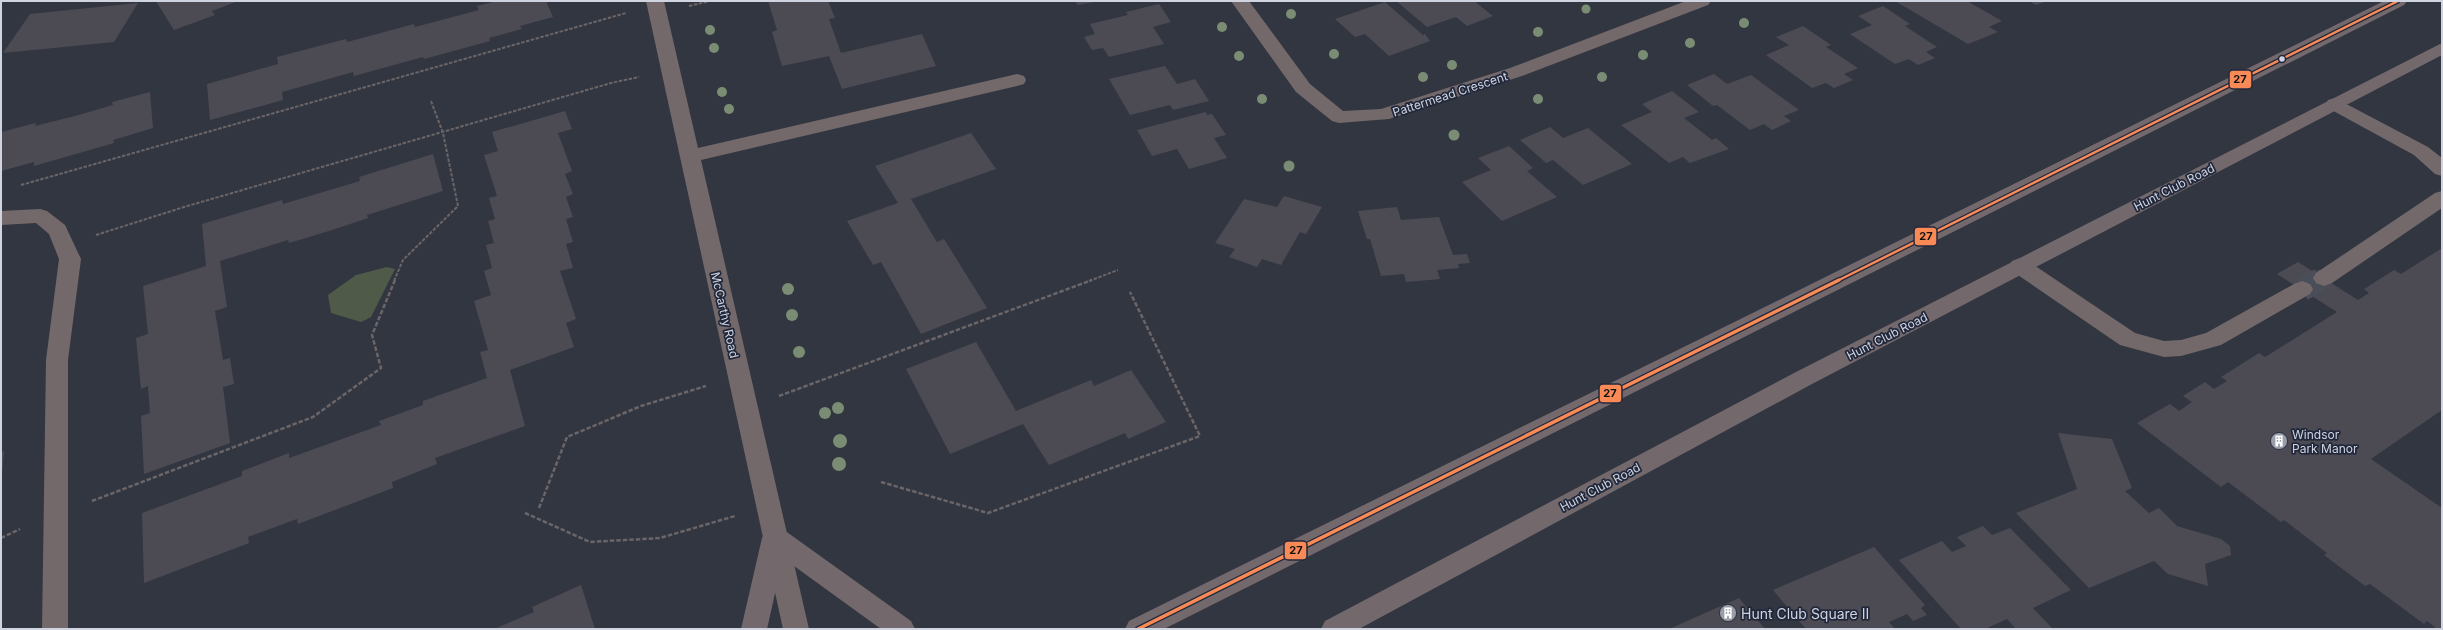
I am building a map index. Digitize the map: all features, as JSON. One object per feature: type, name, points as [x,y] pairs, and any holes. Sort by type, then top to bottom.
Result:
[{"type":"main road","points":[[1138,629],[2398,1]]},
{"type":"main road","name":"Hunt Club Road","points":[[1334,629],[1804,378],[2442,48]]},
{"type":"main road","points":[[754,629],[775,538],[902,629]]},
{"type":"street","name":"Pattermead Crescent","points":[[1240,1],[1303,88],[1339,117],[1382,116],[1516,72],[1702,1]]},
{"type":"street","name":"McCarthy Road","points":[[655,3],[796,629]]},
{"type":"street","points":[[690,156],[1017,80]]},
{"type":"street","points":[[2335,104],[2414,147],[2442,169]]},
{"type":"street","points":[[2324,278],[2442,198]]},
{"type":"street","points":[[1,218],[40,216],[58,230],[70,259],[57,360],[55,629]]},
{"type":"street","points":[[2020,266],[2128,339],[2164,349],[2181,348],[2213,339],[2302,289]]},
{"type":"path","points":[[14,186],[655,3]]},
{"type":"path","points":[[64,245],[184,207],[611,83],[670,70]]},
{"type":"path","points":[[1,538],[56,514],[313,417],[381,368],[372,335],[403,260],[458,206],[443,133],[431,100]]},
{"type":"path","points":[[746,408],[1118,270]]},
{"type":"path","points":[[881,482],[988,513],[1200,436],[1130,292]]},
{"type":"path","points":[[539,508],[567,437],[641,406],[739,376]]},
{"type":"path","points":[[526,513],[590,542],[660,538],[768,507]]},
{"type":"green space","points":[[387,267],[395,269],[371,317],[361,322],[331,313],[328,295],[356,275]]},
{"type":"building","points":[[158,1],[238,1],[212,11],[215,15],[174,30],[157,3]]},
{"type":"building","points":[[497,1],[546,1],[553,17],[520,26],[522,29],[489,38],[490,41],[424,59],[423,57],[354,76],[353,72],[282,92],[283,100],[210,120],[207,84],[278,64],[277,57],[346,39],[347,42],[414,24],[415,27],[479,10],[477,6]]},
{"type":"building","points":[[768,1],[828,1],[835,18],[829,19],[841,53],[922,34],[936,66],[842,89],[829,56],[782,66],[772,32],[777,30]]},
{"type":"building","points":[[1075,1],[1094,1],[1094,2],[1078,5]]},
{"type":"building","points":[[1396,1],[1474,1],[1493,16],[1467,26],[1456,17],[1427,27]]},
{"type":"building","points":[[1895,1],[1967,1],[2002,21],[1989,27],[1998,32],[1968,44]]},
{"type":"building","points":[[2029,1],[2047,1],[2036,5]]},
{"type":"building","points":[[1385,2],[1423,35],[1425,34],[1430,41],[1389,56],[1365,34],[1355,37],[1335,19]]},
{"type":"building","points":[[138,3],[114,42],[3,53],[30,14]]},
{"type":"building","points":[[1159,4],[1171,22],[1153,27],[1164,44],[1109,57],[1103,48],[1092,50],[1084,37],[1095,34],[1090,24],[1128,15],[1126,12]]},
{"type":"building","points":[[1883,6],[1910,24],[1905,26],[1937,47],[1926,52],[1935,58],[1918,65],[1909,59],[1895,64],[1850,34],[1872,25],[1858,16]]},
{"type":"building","points":[[1803,26],[1831,45],[1826,47],[1858,68],[1844,74],[1853,80],[1834,88],[1826,83],[1812,88],[1766,55],[1789,45],[1776,37]]},
{"type":"building","points":[[1165,66],[1177,84],[1195,79],[1209,101],[1173,110],[1170,105],[1130,115],[1109,79]]},
{"type":"building","points":[[1714,74],[1727,84],[1751,75],[1799,110],[1784,116],[1791,121],[1772,130],[1764,124],[1750,130],[1717,105],[1713,106],[1687,85]]},
{"type":"building","points":[[1672,91],[1699,112],[1684,118],[1712,140],[1716,138],[1729,149],[1690,163],[1683,157],[1669,163],[1621,125],[1652,112],[1642,104]]},
{"type":"building","points":[[150,92],[153,128],[113,140],[114,143],[34,166],[34,162],[1,171],[1,132],[36,123],[35,126],[75,116],[113,105],[112,102]]},
{"type":"building","points":[[565,111],[572,129],[558,133],[572,171],[565,174],[573,194],[566,197],[573,217],[566,219],[573,242],[566,244],[573,268],[560,271],[576,319],[566,323],[574,347],[510,370],[525,426],[435,458],[437,464],[392,482],[393,488],[298,524],[297,519],[248,537],[249,543],[144,583],[142,513],[242,476],[242,471],[289,453],[289,458],[381,425],[379,421],[423,405],[423,401],[487,378],[480,352],[488,350],[474,301],[491,295],[484,271],[492,268],[486,245],[494,243],[488,221],[495,219],[489,198],[497,196],[484,155],[498,151],[492,132]]},
{"type":"building","points":[[1206,112],[1207,115],[1212,114],[1226,135],[1214,138],[1227,158],[1189,169],[1177,149],[1152,156],[1137,130]]},
{"type":"building","points":[[1550,127],[1563,138],[1588,128],[1632,164],[1583,185],[1553,160],[1546,163],[1520,140]]},
{"type":"building","points":[[971,133],[996,169],[911,199],[937,242],[944,239],[987,308],[921,334],[881,262],[873,265],[847,221],[898,203],[875,166]]},
{"type":"building","points":[[1509,146],[1533,168],[1527,171],[1557,197],[1502,221],[1462,182],[1491,170],[1478,158]]},
{"type":"building","points":[[433,154],[443,191],[367,215],[368,218],[329,231],[289,243],[288,240],[220,261],[227,307],[215,311],[223,360],[230,358],[234,384],[223,387],[230,443],[144,474],[141,416],[150,413],[148,386],[141,389],[136,338],[148,334],[143,286],[206,266],[202,224],[282,200],[283,204],[360,181],[359,177]]},
{"type":"building","points":[[1284,196],[1322,207],[1306,234],[1300,232],[1281,265],[1262,259],[1257,267],[1229,257],[1235,249],[1215,243],[1244,199],[1277,207]]},
{"type":"building","points":[[1397,207],[1401,220],[1439,217],[1453,255],[1467,254],[1470,263],[1458,264],[1459,268],[1437,270],[1440,279],[1406,282],[1404,274],[1381,276],[1370,239],[1367,239],[1358,211]]},
{"type":"building","name":"Windsor Park Manor","points":[[2442,248],[2442,410],[2371,459],[2442,508],[2442,629],[2434,629],[2435,627],[2427,621],[2424,624],[2370,584],[2365,586],[2324,555],[2327,553],[2284,520],[2281,522],[2228,482],[2221,487],[2137,423],[2170,404],[2179,411],[2192,402],[2183,396],[2205,382],[2214,389],[2227,381],[2221,377],[2259,353],[2265,357],[2337,312],[2277,274],[2298,262],[2358,300],[2369,293],[2364,289],[2394,270],[2401,274]]},
{"type":"building","points":[[976,342],[1016,411],[1091,380],[1094,386],[1131,370],[1166,422],[1128,439],[1125,433],[1049,465],[1023,424],[950,454],[906,369]]},
{"type":"building","points":[[2058,433],[2112,439],[2132,488],[2125,491],[2149,513],[2159,508],[2177,526],[2221,539],[2230,546],[2231,555],[2205,564],[2208,586],[2168,574],[2154,561],[2089,588],[2016,513],[2077,489]]},
{"type":"building","points":[[4,451],[2,476],[1,476],[1,452]]},
{"type":"building","points":[[1983,526],[1992,535],[2010,528],[2071,590],[2033,608],[2053,629],[2016,629],[2007,619],[1985,629],[1961,629],[1899,560],[1942,541],[1952,552],[1966,546],[1957,537]]},
{"type":"building","points":[[1874,547],[1925,605],[1921,608],[1927,615],[1913,621],[1907,614],[1889,622],[1895,629],[1806,629],[1773,590]]},
{"type":"building","points":[[581,585],[595,629],[494,629],[534,612],[532,607]]},
{"type":"building","name":"Hunt Club Square II","points":[[1739,598],[1765,629],[1669,629]]},
{"type":"tunnel","points":[[2302,289],[2324,278]]},
{"type":"transit line","name":"27","points":[[1138,629],[2398,1]]},
{"type":"place","name":"Windsor Park Manor","points":[[2279,441]]},
{"type":"place","name":"Hunt Club Square II","points":[[1728,613]]}]
